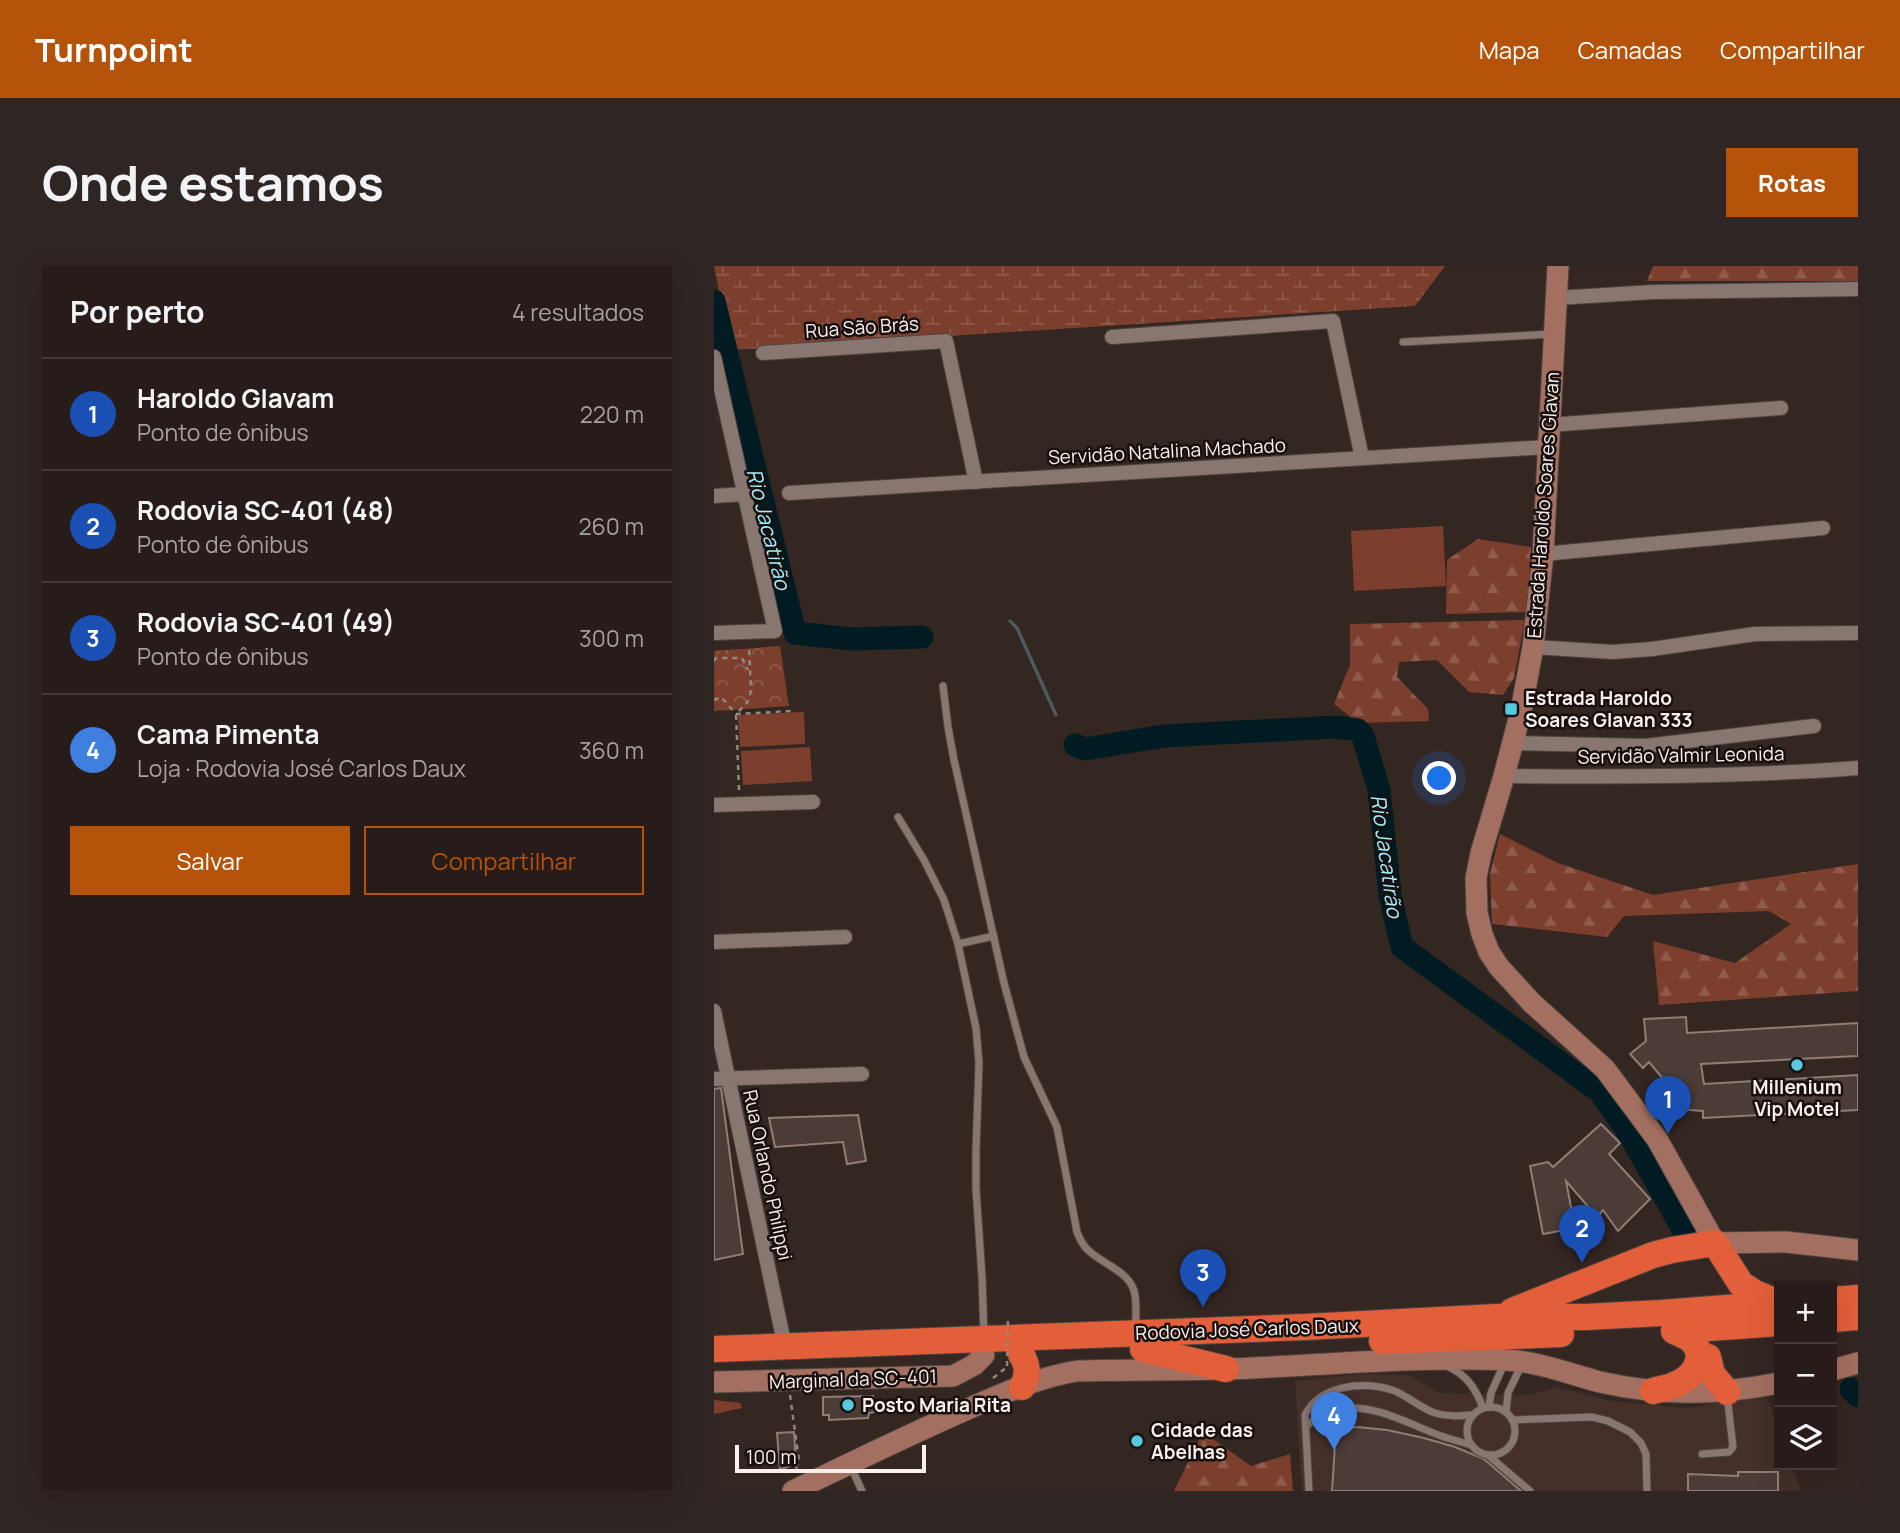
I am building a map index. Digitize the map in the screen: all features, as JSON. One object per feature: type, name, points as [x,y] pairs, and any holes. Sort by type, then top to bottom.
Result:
[{"type":"highway","points":[[1497,1317],[1653,1255],[1672,1250],[1722,1254],[1741,1284],[1774,1302]]},
{"type":"highway","points":[[1837,1300],[1858,1298]]},
{"type":"highway","name":"Rodovia José Carlos Daux","points":[[714,1366],[1004,1360],[1140,1341],[1306,1327],[1497,1317],[1599,1316],[1774,1304]]},
{"type":"highway","points":[[1837,1319],[1858,1317]]},
{"type":"highway","name":"Rodovia José Carlos Daux","points":[[714,1349],[787,1346],[1004,1360],[1140,1341],[1674,1331],[1774,1323]]},
{"type":"highway","points":[[1680,1394],[1696,1386],[1701,1380],[1713,1347],[1722,1335],[1734,1327]]},
{"type":"highway","points":[[1653,1391],[1686,1379],[1698,1363],[1699,1357],[1693,1342],[1674,1331]]},
{"type":"highway","points":[[1140,1341],[1226,1369]]},
{"type":"highway","points":[[1709,1357],[1712,1374],[1727,1392]]},
{"type":"main road","name":"Estrada Haroldo Soares Glavan","points":[[1558,266],[1543,554],[1533,647],[1504,776],[1481,853],[1476,878],[1477,913],[1489,952],[1499,967],[1532,1003],[1605,1069],[1657,1139],[1722,1254]]},
{"type":"main road","points":[[1722,1254],[1744,1248],[1754,1242],[1803,1243],[1858,1250]]},
{"type":"main road","points":[[792,1483],[850,1464],[929,1426],[1004,1360],[1058,1374],[1077,1371],[1226,1369],[1434,1360],[1515,1361],[1599,1381],[1680,1394],[1727,1392],[1774,1384]]},
{"type":"main road","name":"Marginal da SC-401","points":[[714,1382],[953,1376],[974,1365],[1004,1360]]},
{"type":"main road","points":[[1837,1369],[1858,1363]]},
{"type":"street","points":[[1556,298],[1653,292],[1858,289]]},
{"type":"street","points":[[1112,337],[1332,321],[1362,458]]},
{"type":"street","name":"Rua São Brás","points":[[762,353],[946,341],[976,482]]},
{"type":"street","points":[[714,357],[775,631],[714,634]]},
{"type":"street","points":[[1549,425],[1781,408]]},
{"type":"street","name":"Servidão Natalina Machado","points":[[789,493],[1547,447]]},
{"type":"street","points":[[714,496],[745,495]]},
{"type":"street","points":[[1543,554],[1823,528]]},
{"type":"street","points":[[1533,647],[1613,652],[1755,634],[1858,633]]},
{"type":"street","points":[[1512,743],[1645,746],[1814,726]]},
{"type":"street","name":"Servidão Valmir Leonida","points":[[1504,776],[1599,777],[1858,768]]},
{"type":"street","points":[[714,805],[813,802]]},
{"type":"street","points":[[714,942],[845,937]]},
{"type":"street","name":"Rua Orlando Philippi","points":[[714,1012],[721,1079],[787,1346]]},
{"type":"street","points":[[721,1079],[862,1074]]},
{"type":"lane","points":[[1403,342],[1554,334]]},
{"type":"lane","points":[[943,686],[954,760],[1004,983],[1024,1057],[1056,1127],[1077,1233],[1084,1246],[1121,1274],[1134,1290],[1140,1341]]},
{"type":"lane","points":[[898,817],[944,900],[958,944],[976,1028],[979,1063],[976,1189],[1004,1360]]},
{"type":"lane","points":[[958,944],[993,936]]},
{"type":"lane","points":[[1434,1360],[1459,1372],[1471,1384],[1486,1408]]},
{"type":"lane","points":[[1486,1408],[1491,1393],[1515,1361]]},
{"type":"lane","points":[[1506,1412],[1515,1361]]},
{"type":"lane","points":[[1309,1491],[1305,1415],[1310,1406],[1325,1394],[1364,1385],[1392,1390],[1432,1412],[1448,1416],[1473,1415]]},
{"type":"lane","points":[[1702,1454],[1729,1452],[1734,1447],[1727,1392]]},
{"type":"lane","points":[[1486,1408],[1506,1412],[1515,1431],[1509,1447],[1499,1454],[1481,1454],[1471,1445],[1466,1433],[1469,1420],[1486,1408]]},
{"type":"lane","points":[[1306,1426],[1326,1413],[1354,1409],[1371,1411],[1471,1445]]},
{"type":"lane","points":[[1512,1420],[1592,1417],[1608,1421],[1630,1432],[1641,1443],[1646,1454],[1647,1491]]},
{"type":"lane","points":[[1488,1455],[1530,1491]]},
{"type":"lane","points":[[850,1464],[862,1491]]},
{"type":"path","points":[[748,632],[750,673]]},
{"type":"path","points":[[714,661],[742,658],[750,673],[751,691],[747,703],[736,714]]},
{"type":"path","points":[[714,700],[721,697],[736,714],[740,804]]},
{"type":"path","points":[[736,714],[792,711]]},
{"type":"path","points":[[1004,1360],[1008,1318]]},
{"type":"path","points":[[790,1392],[799,1461],[792,1483]]},
{"type":"shaded area","points":[[1365,1374],[1408,1375],[1440,1393],[1531,1395],[1555,1387],[1612,1401],[1686,1408],[1766,1395],[1774,1417],[1774,1470],[1794,1470],[1801,1491],[1302,1491],[1295,1381]]},
{"type":"green space","points":[[714,266],[1445,266],[1415,306],[731,350]]},
{"type":"green space","points":[[1653,266],[1858,266],[1858,281],[1647,281]]},
{"type":"green space","points":[[1443,526],[1446,586],[1354,591],[1351,531]]},
{"type":"green space","points":[[1478,539],[1531,547],[1527,612],[1446,614],[1447,560]]},
{"type":"green space","points":[[1525,620],[1514,678],[1503,695],[1469,692],[1437,660],[1399,662],[1397,677],[1428,709],[1429,721],[1358,723],[1334,704],[1350,665],[1350,624]]},
{"type":"green space","points":[[780,646],[789,706],[714,711],[714,651]]},
{"type":"green space","points":[[804,712],[805,744],[740,747],[738,715]]},
{"type":"green space","points":[[810,747],[812,781],[743,785],[741,751]]},
{"type":"green space","points":[[1500,834],[1558,863],[1653,895],[1858,864],[1858,991],[1659,1005],[1653,941],[1735,963],[1791,924],[1769,911],[1624,916],[1607,937],[1492,924],[1490,874]]},
{"type":"green space","points":[[714,1400],[740,1403],[742,1408],[714,1414]]},
{"type":"green space","points":[[1203,1432],[1251,1466],[1290,1454],[1293,1491],[1174,1491]]},
{"type":"building","points":[[1686,1017],[1687,1033],[1858,1023],[1858,1056],[1701,1064],[1704,1084],[1858,1075],[1858,1110],[1703,1118],[1703,1111],[1689,1110],[1649,1062],[1643,1068],[1630,1054],[1646,1041],[1644,1019]]},
{"type":"building","points":[[721,1088],[743,1254],[714,1260],[714,1089]]},
{"type":"building","points":[[858,1115],[866,1161],[847,1164],[843,1142],[775,1147],[769,1118]]},
{"type":"building","points":[[1601,1124],[1620,1143],[1609,1154],[1650,1199],[1618,1231],[1603,1210],[1597,1217],[1566,1181],[1575,1228],[1543,1234],[1530,1166],[1548,1162],[1553,1167]]},
{"type":"building","name":"Posto Maria Rita","points":[[873,1396],[874,1412],[869,1413],[868,1418],[829,1420],[829,1415],[823,1415],[823,1397]]},
{"type":"building","points":[[1357,1427],[1387,1430],[1455,1447],[1484,1459],[1521,1491],[1332,1491],[1336,1429]]},
{"type":"building","points":[[794,1432],[796,1463],[780,1470],[777,1433]]},
{"type":"building","points":[[1738,1472],[1778,1472],[1778,1491],[1688,1491],[1688,1474],[1738,1476]]},
{"type":"waterway","name":"Rio Jacatirão","points":[[714,301],[795,633],[851,639],[922,637]]},
{"type":"waterway","points":[[1010,621],[1017,628],[1056,715]]},
{"type":"waterway","name":"Rio Jacatirão","points":[[1075,745],[1085,749],[1164,736],[1336,727],[1358,730],[1363,736],[1379,790],[1390,895],[1402,947],[1600,1092],[1627,1130],[1684,1231]]},
{"type":"waterway","name":"Rio Jacatirão","points":[[1851,1389],[1858,1396]]},
{"type":"place","name":"Estrada Haroldo Soares Glavan 333","points":[[1511,709]]},
{"type":"place","name":"Millenium Vip Motel","points":[[1797,1065]]},
{"type":"place","name":"Haroldo Glavam","points":[[1668,1134]]},
{"type":"place","name":"Rodovia SC-401 (48)","points":[[1582,1263]]},
{"type":"place","name":"Rodovia SC-401 (49)","points":[[1203,1307]]},
{"type":"place","name":"Posto Maria Rita","points":[[848,1405]]},
{"type":"place","name":"Cidade das Abelhas","points":[[1137,1441]]},
{"type":"place","name":"Cama Pimenta","points":[[1334,1450]]}]
